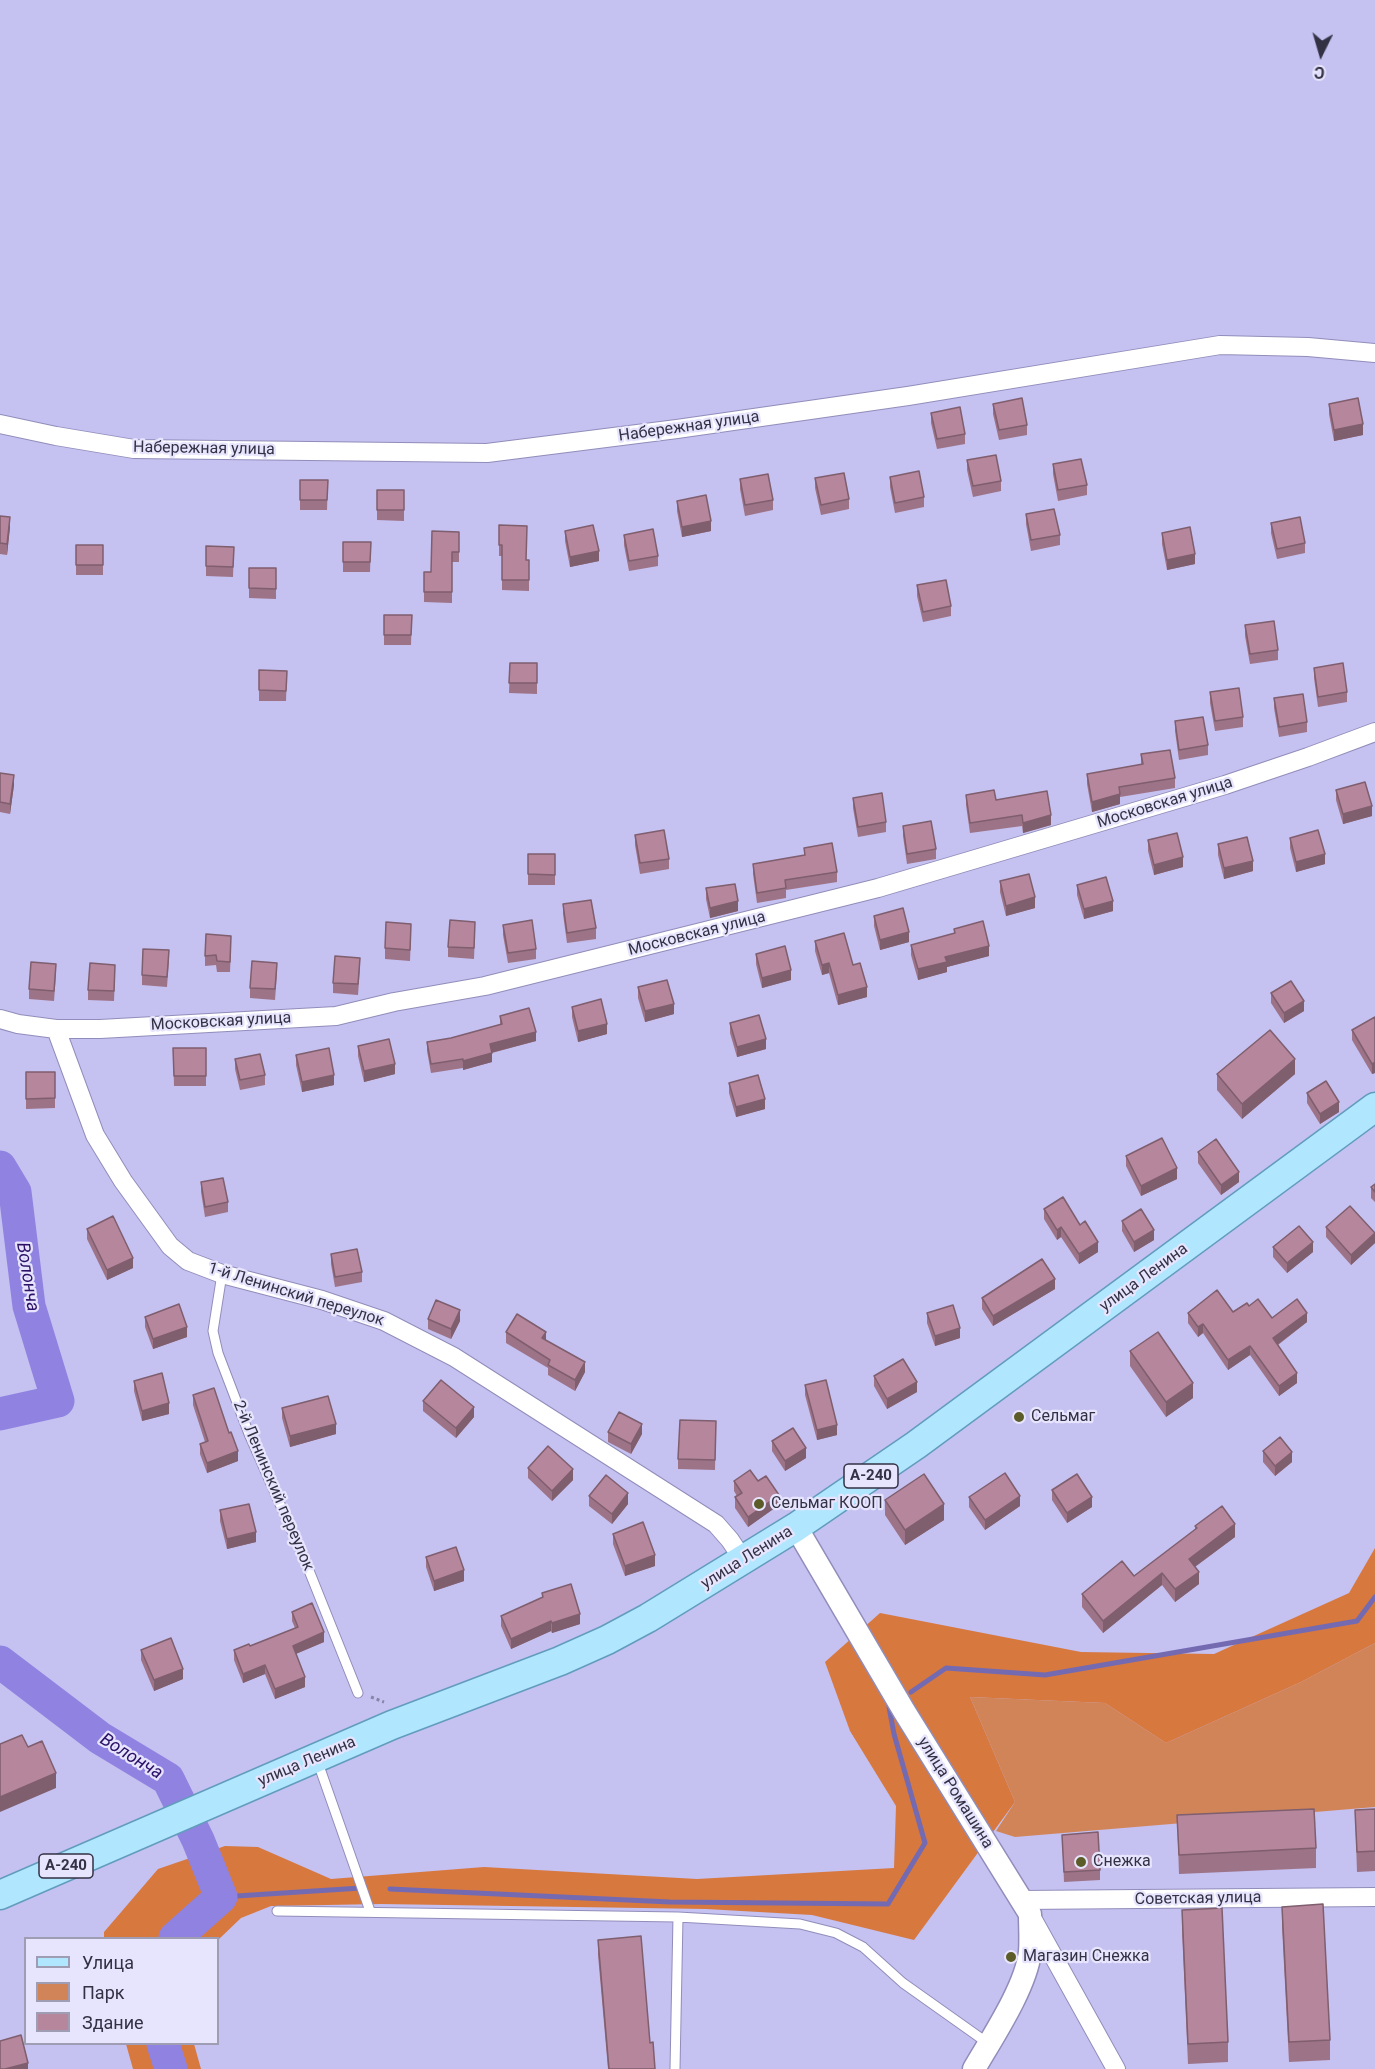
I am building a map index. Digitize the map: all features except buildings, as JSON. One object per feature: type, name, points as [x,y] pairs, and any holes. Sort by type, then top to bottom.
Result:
[{"type":"main road","name":"улица Ленина","points":[[0,1895],[392,1725],[560,1661],[648,1618],[796,1527],[1001,1383],[1375,1107]]},
{"type":"street","name":"Набережная улица","points":[[0,424],[134,449],[487,453],[908,396],[1220,345],[1308,347],[1375,353]]},
{"type":"street","name":"Московская улица","points":[[0,1019],[56,1029],[100,1029],[336,1016],[394,1002],[485,986],[878,888],[1225,785],[1375,732]]},
{"type":"street","name":"1-й Ленинский переулок","points":[[56,1029],[95,1135],[123,1181],[170,1246],[188,1261],[222,1274],[322,1300],[384,1321],[454,1357],[716,1524],[744,1561]]},
{"type":"street","name":"улица Ромашина","points":[[796,1527],[904,1711],[1025,1907]]},
{"type":"street","name":"Советская улица","points":[[1025,1907],[1375,1897]]},
{"type":"street","points":[[974,2069],[1004,2019],[1022,1980],[1030,1953],[1025,1907]]},
{"type":"street","points":[[1025,1907],[1116,2069]]},
{"type":"lane","name":"2-й Ленинский переулок","points":[[222,1274],[213,1331],[218,1353],[249,1434],[306,1563],[358,1693]]},
{"type":"lane","points":[[316,1758],[370,1911]]},
{"type":"lane","points":[[277,1911],[678,1917],[800,1924],[836,1933],[863,1947],[903,1983],[989,2044]]},
{"type":"lane","points":[[675,2069],[678,1917]]},
{"type":"path","points":[[358,1693],[386,1703]]},
{"type":"green space","points":[[1375,1643],[1375,1807],[1015,1837],[996,1831],[1015,1802],[970,1697],[1105,1703],[1166,1743],[1301,1682]]},
{"type":"shaded area","points":[[1375,1548],[1375,1643],[1301,1682],[1166,1743],[1105,1703],[970,1697],[1015,1802],[914,1940],[812,1915],[706,1909],[381,1904],[271,1906],[241,1918],[219,1939],[219,1937],[104,1937],[104,1932],[158,1869],[225,1846],[258,1847],[331,1879],[484,1867],[697,1879],[894,1868],[896,1806],[850,1731],[825,1662],[880,1613],[1081,1652],[1214,1654],[1349,1593]]},
{"type":"shaded area","points":[[126,2045],[194,2045],[201,2069],[133,2069]]},
{"type":"waterway","name":"Волонча","points":[[0,1167],[15,1192],[29,1306],[58,1401],[0,1414]]},
{"type":"waterway","points":[[911,1692],[946,1668],[1045,1675],[1357,1621],[1375,1597]]},
{"type":"waterway","name":"Волонча","points":[[0,1662],[100,1738],[168,1779],[198,1840],[221,1897],[176,1937]]},
{"type":"waterway","points":[[390,1889],[670,1902],[888,1904],[925,1843],[894,1734],[889,1707]]},
{"type":"waterway","points":[[221,1897],[361,1888]]},
{"type":"waterway","name":"Волонча","points":[[163,2045],[171,2069]]},
{"type":"place","name":"Сельмаг","points":[[1019,1417]]},
{"type":"place","name":"Сельмаг КООП","points":[[759,1504]]},
{"type":"place","name":"Снежка","points":[[1081,1862]]},
{"type":"place","name":"Магазин Снежка","points":[[1011,1957]]}]
